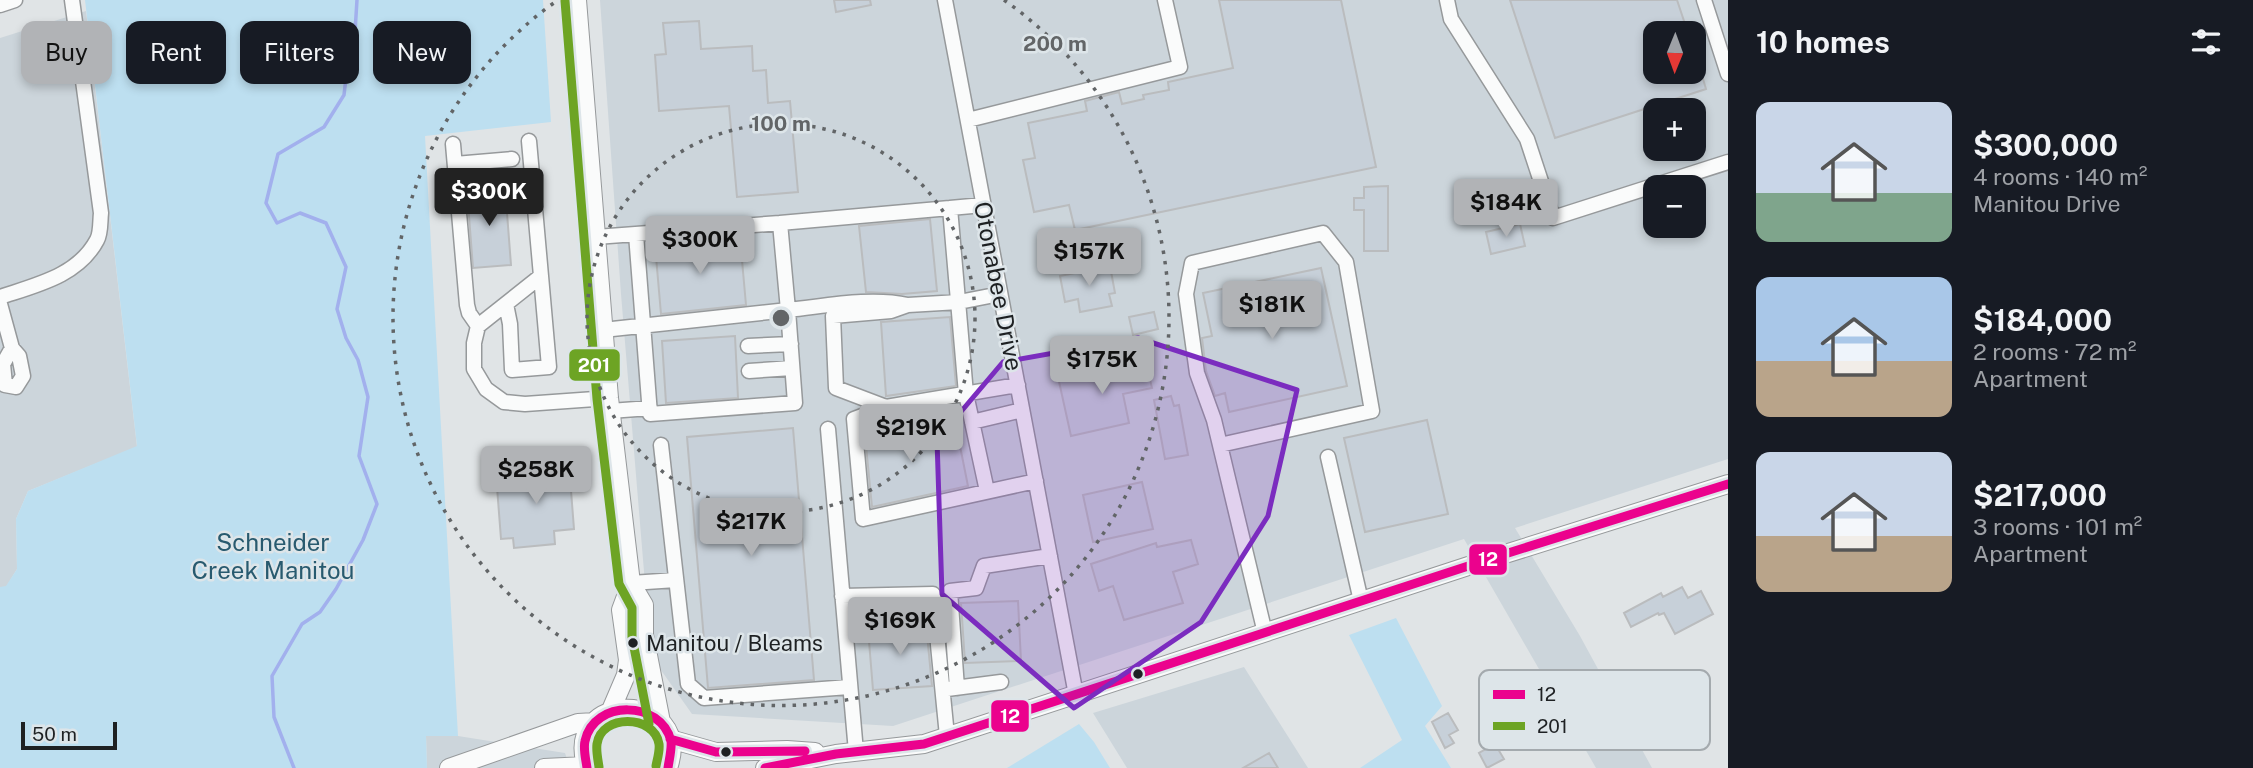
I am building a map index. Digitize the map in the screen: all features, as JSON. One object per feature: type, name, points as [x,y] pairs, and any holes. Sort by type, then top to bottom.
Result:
[{"type":"main road","points":[[577,0],[603,330],[631,583],[644,605],[644,635],[661,722],[670,739],[671,757],[668,768]]},
{"type":"main road","points":[[765,768],[836,754],[924,744],[1728,484]]},
{"type":"main road","points":[[544,768],[586,767],[584,743],[595,722],[611,710],[626,675],[628,660],[621,610],[631,583]]},
{"type":"main road","points":[[611,710],[634,708],[648,712],[661,722]]},
{"type":"main road","points":[[449,768],[578,723],[595,722]]},
{"type":"main road","points":[[670,739],[716,752],[788,750],[836,754]]},
{"type":"street","points":[[0,5],[15,0]]},
{"type":"street","points":[[0,297],[53,279],[81,262],[99,238],[101,213],[72,0]]},
{"type":"street","name":"Otonabee Drive","points":[[945,0],[1076,695]]},
{"type":"street","points":[[968,120],[1180,67],[1165,0]]},
{"type":"street","points":[[1447,0],[1451,19],[1527,139],[1553,218],[1728,162]]},
{"type":"street","points":[[1704,0],[1728,74]]},
{"type":"street","points":[[506,304],[510,324],[512,370],[549,367],[529,141]]},
{"type":"street","points":[[453,144],[467,305],[478,326]]},
{"type":"street","points":[[455,164],[512,159]]},
{"type":"street","points":[[596,237],[984,205]]},
{"type":"street","points":[[950,208],[966,394],[987,491]]},
{"type":"street","points":[[636,234],[650,414],[795,403],[780,223]]},
{"type":"street","points":[[1220,445],[1372,411],[1346,262],[1323,233],[1192,263],[1186,294],[1197,373],[1220,445],[1265,633]]},
{"type":"street","points":[[541,276],[478,326],[474,343],[474,369],[486,389],[504,402],[610,404],[650,408]]},
{"type":"street","points":[[603,330],[866,302],[890,301],[908,305],[958,302],[1000,294]]},
{"type":"street","points":[[0,304],[12,348]]},
{"type":"street","points":[[886,407],[836,388],[833,316],[891,312],[908,305]]},
{"type":"street","points":[[748,346],[791,344]]},
{"type":"street","points":[[749,371],[792,368]]},
{"type":"street","points":[[1018,386],[886,407],[854,419],[863,519],[1036,481]]},
{"type":"street","points":[[972,422],[1023,410]]},
{"type":"street","points":[[828,429],[856,752]]},
{"type":"street","points":[[661,445],[688,684],[704,698],[849,687]]},
{"type":"street","points":[[1328,457],[1361,601]]},
{"type":"street","points":[[947,736],[950,591],[975,588],[984,566],[1050,556]]},
{"type":"street","points":[[631,583],[676,580]]},
{"type":"street","points":[[842,596],[933,594],[950,689]]},
{"type":"street","points":[[950,689],[1001,682]]},
{"type":"highlighted area","points":[[1138,338],[1297,390],[1268,516],[1201,622],[1074,708],[942,594],[937,440],[1003,362]]},
{"type":"shaded area","points":[[600,0],[1728,0],[1728,459],[1515,528],[1599,670],[1540,670],[1464,539],[893,726],[692,714],[651,656]]},
{"type":"shaded area","points":[[86,11],[87,21],[54,21]]},
{"type":"shaded area","points":[[21,31],[21,84],[95,84],[137,447],[28,491],[16,519],[17,569],[6,587],[0,587],[0,38]]},
{"type":"shaded area","points":[[1244,667],[1308,768],[1127,768],[1093,713]]},
{"type":"shaded area","points":[[426,735],[458,736],[565,753],[570,768],[427,768]]},
{"type":"shaded area","points":[[1586,750],[1642,750],[1652,768],[1596,768]]},
{"type":"green space","name":"Schneider Creek Manitou","points":[[85,0],[543,0],[551,122],[425,136],[458,736],[426,736],[427,768],[0,768],[0,587],[6,586],[17,569],[16,519],[28,491],[137,446],[95,84],[112,84],[112,21],[87,21]]},
{"type":"green space","points":[[1396,618],[1442,706],[1425,726],[1451,768],[1360,768],[1402,740],[1349,635]]},
{"type":"green space","points":[[1079,724],[1110,768],[1007,768]]},
{"type":"building","points":[[834,0],[870,0],[871,5],[836,12]]},
{"type":"building","points":[[1219,0],[1341,0],[1376,167],[1075,230],[1069,205],[1034,212],[1023,160],[1035,158],[1028,123],[1087,111],[1085,101],[1119,92],[1122,104],[1144,99],[1143,95],[1169,90],[1168,82],[1233,68]]},
{"type":"building","points":[[1510,0],[1677,0],[1684,21],[1643,21],[1643,84],[1705,84],[1706,89],[1678,98],[1643,98],[1643,109],[1555,138]]},
{"type":"building","points":[[699,21],[701,49],[752,46],[753,71],[766,70],[768,103],[790,101],[798,192],[737,197],[729,106],[659,111],[655,55],[666,54],[663,23]]},
{"type":"building","points":[[1388,186],[1388,251],[1364,251],[1364,210],[1354,210],[1354,198],[1364,198],[1364,187]]},
{"type":"building","points":[[505,187],[511,265],[473,268],[467,190]]},
{"type":"building","points":[[930,219],[937,291],[902,294],[866,292],[859,226]]},
{"type":"building","points":[[1520,224],[1525,246],[1491,254],[1486,232]]},
{"type":"building","points":[[740,238],[746,305],[661,314],[655,245]]},
{"type":"building","points":[[1110,266],[1115,293],[1109,294],[1112,306],[1080,312],[1078,299],[1065,302],[1060,276]]},
{"type":"building","points":[[1321,268],[1347,386],[1229,412],[1225,393],[1215,396],[1206,371],[1202,338],[1212,336],[1203,293]]},
{"type":"building","points":[[1154,312],[1158,329],[1133,335],[1129,317]]},
{"type":"building","points":[[950,317],[956,386],[886,396],[881,322]]},
{"type":"building","points":[[735,336],[738,398],[666,403],[662,341]]},
{"type":"building","points":[[1145,359],[1152,388],[1123,394],[1129,423],[1071,436],[1058,377]]},
{"type":"building","points":[[1171,396],[1174,406],[1179,405],[1188,455],[1165,459],[1154,400]]},
{"type":"building","points":[[893,420],[897,442],[957,431],[968,486],[872,507],[864,425]]},
{"type":"building","points":[[1427,420],[1448,514],[1365,532],[1344,438]]},
{"type":"building","points":[[793,428],[814,680],[708,688],[687,437]]},
{"type":"building","points":[[569,465],[574,529],[554,531],[555,544],[514,548],[513,538],[501,539],[497,487],[512,486],[511,470]]},
{"type":"building","points":[[1142,482],[1153,529],[1093,542],[1083,495]]},
{"type":"building","points":[[1191,540],[1198,564],[1173,572],[1183,603],[1124,620],[1113,586],[1099,591],[1091,564],[1156,543],[1157,547]]},
{"type":"building","points":[[1682,587],[1688,598],[1701,591],[1713,614],[1675,634],[1664,613],[1658,613],[1631,627],[1624,613],[1661,593],[1663,597]]},
{"type":"building","points":[[1018,601],[1021,661],[965,663],[961,603]]},
{"type":"building","points":[[926,624],[932,686],[873,690],[868,629]]},
{"type":"building","points":[[1448,713],[1458,730],[1449,735],[1454,743],[1445,748],[1432,722]]},
{"type":"building","points":[[1484,750],[1499,750],[1504,759],[1487,768],[1479,753]]},
{"type":"building","points":[[1269,753],[1278,768],[1243,768]]},
{"type":"waterway","points":[[294,768],[274,717],[272,676],[302,624],[320,612],[336,589],[363,540],[377,504],[359,456],[368,397],[358,360],[346,338],[337,309],[346,267],[326,223],[300,213],[277,223],[266,203],[278,154],[324,127],[344,95],[347,69],[332,43],[355,32],[357,0]]},
{"type":"transit line","name":"201","points":[[565,1],[597,399],[619,584],[632,608],[632,637],[649,724]]},
{"type":"transit line","name":"12","points":[[765,768],[836,754],[924,744],[1728,484]]},
{"type":"transit line","name":"12","points":[[587,768],[584,744],[591,727],[614,712],[628,710],[655,718],[665,728],[671,741],[668,768]]},
{"type":"transit line","name":"201","points":[[599,767],[597,744],[601,734],[608,727],[628,722],[648,727],[655,734],[659,744],[656,766]]},
{"type":"transit line","name":"12","points":[[670,739],[716,752],[805,751]]},
{"type":"place","name":"Manitou / Bleams","points":[[633,643]]}]
